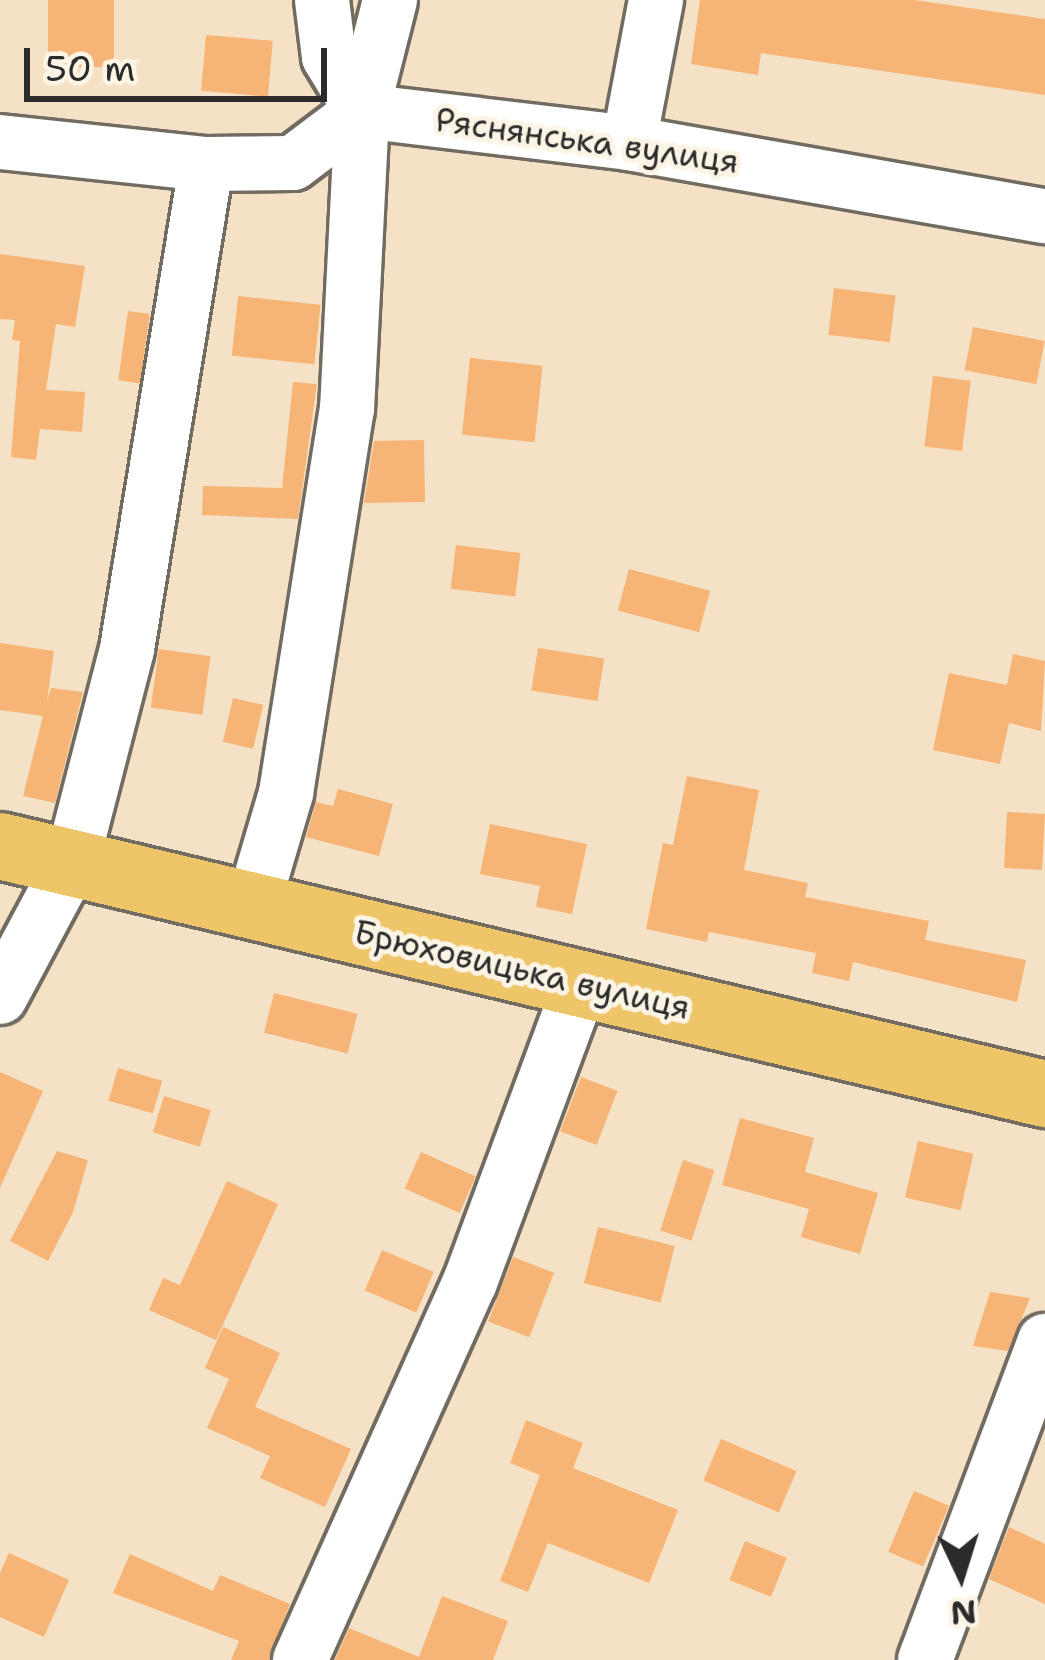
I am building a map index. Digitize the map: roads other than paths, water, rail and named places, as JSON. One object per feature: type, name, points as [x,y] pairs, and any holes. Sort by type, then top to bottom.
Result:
[{"type":"main road","name":"Брюховицька вулиця","points":[[0,846],[1045,1094]]},
{"type":"street","points":[[322,0],[328,57],[353,118]]},
{"type":"street","points":[[252,908],[286,793],[346,410],[353,118],[390,0]]},
{"type":"street","points":[[629,143],[656,0]]},
{"type":"street","points":[[0,142],[206,164],[292,163],[353,118]]},
{"type":"street","name":"Ряснянська вулиця","points":[[353,118],[629,143],[1045,216]]},
{"type":"street","points":[[0,997],[72,862],[127,649],[206,164]]},
{"type":"street","points":[[300,1660],[470,1282],[581,983]]},
{"type":"street","points":[[925,1660],[1045,1341]]}]
